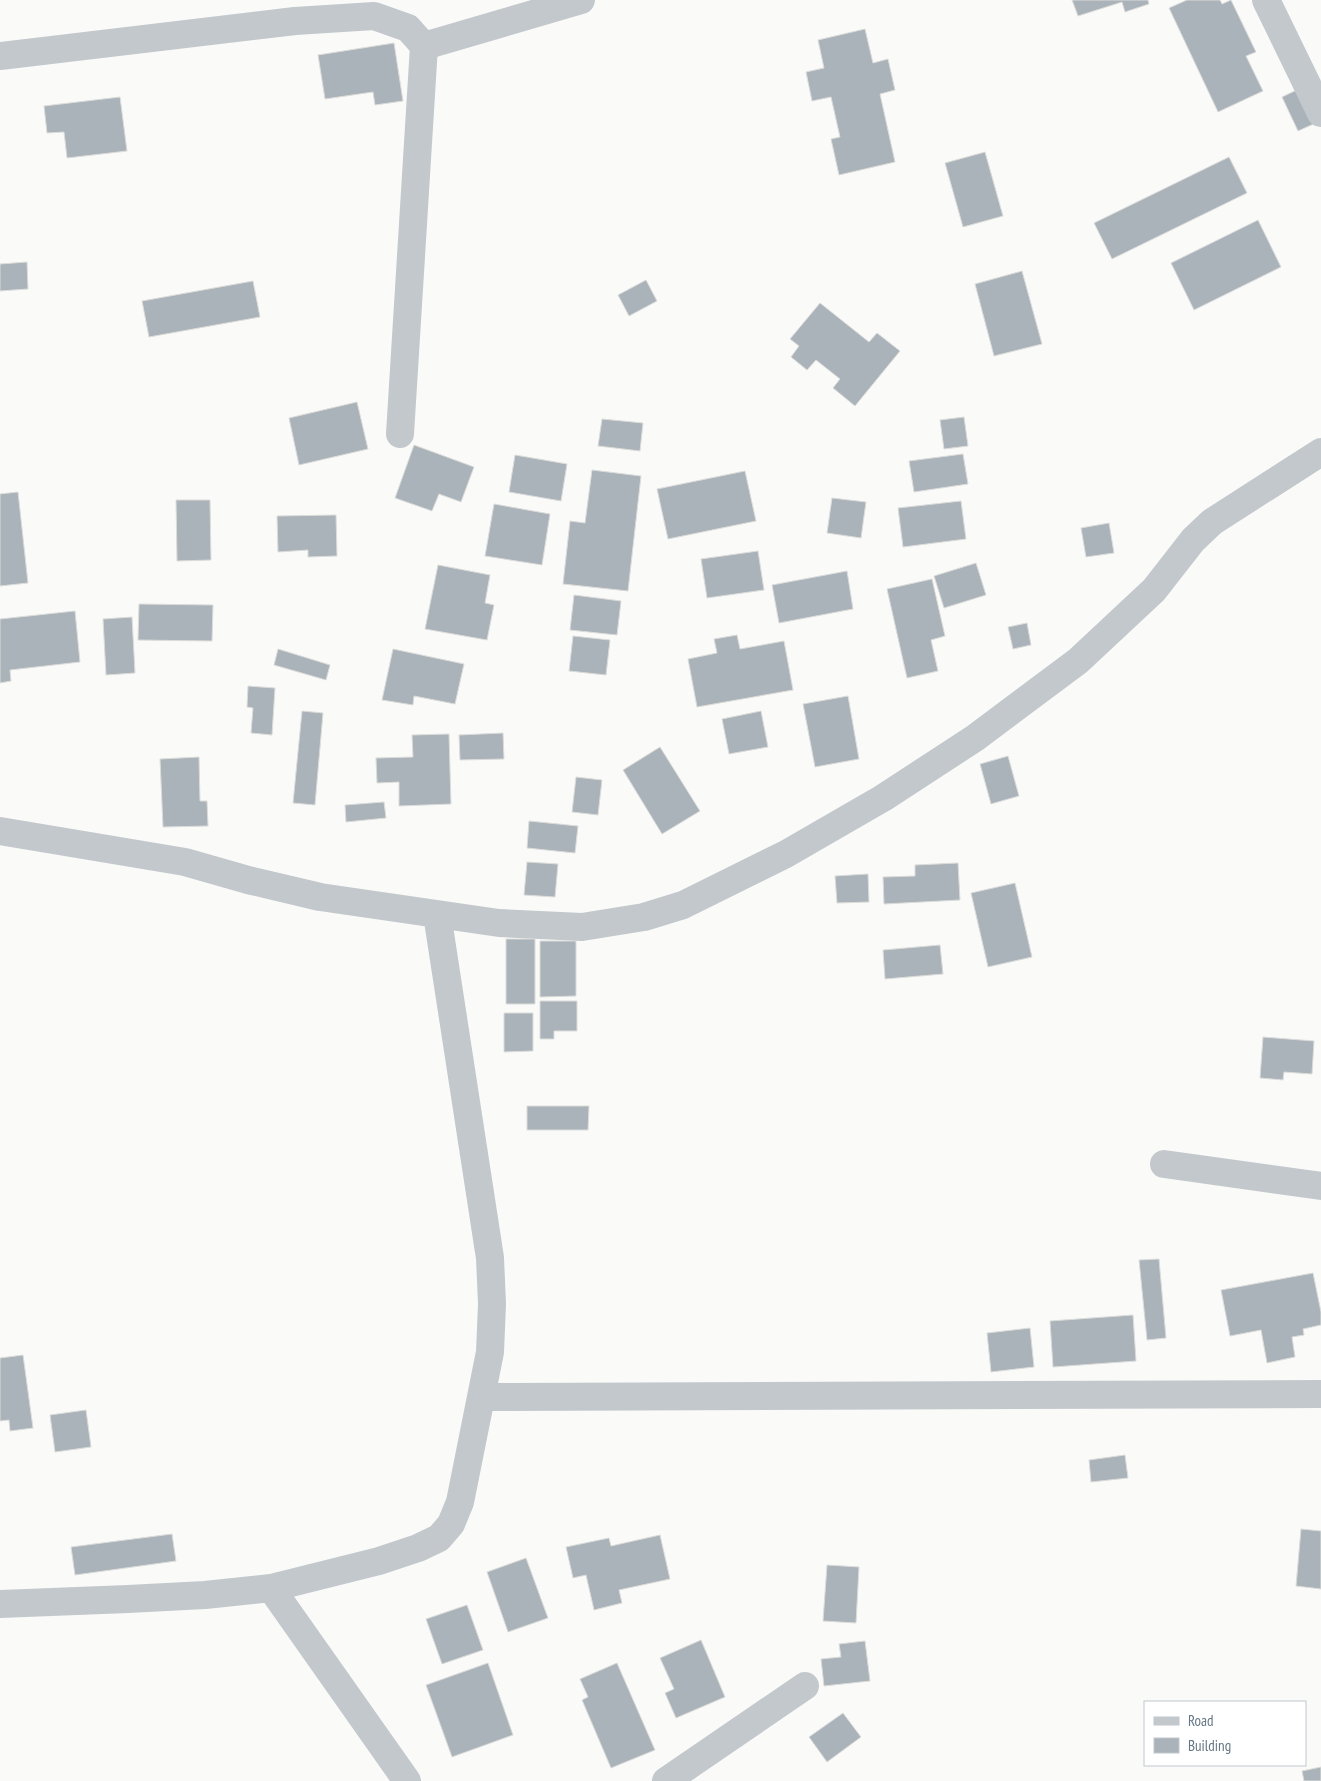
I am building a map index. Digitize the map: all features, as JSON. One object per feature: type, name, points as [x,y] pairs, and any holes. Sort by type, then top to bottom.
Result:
[{"type":"street","points":[[424,46],[581,0]]},
{"type":"street","points":[[1266,0],[1321,113]]},
{"type":"street","points":[[0,56],[295,21],[374,16],[408,28],[424,46],[400,434]]},
{"type":"street","points":[[0,831],[185,862],[248,880],[320,896],[437,914],[499,922],[582,927],[644,917],[683,905],[786,854],[882,798],[975,738],[1078,661],[1154,590],[1193,540],[1212,522],[1321,452]]},
{"type":"street","points":[[0,1604],[205,1595],[271,1588],[379,1561],[418,1548],[439,1538],[451,1524],[460,1502],[490,1352],[492,1304],[490,1258],[437,914]]},
{"type":"street","points":[[1164,1164],[1321,1186]]},
{"type":"street","points":[[481,1398],[658,1395],[1321,1394]]},
{"type":"street","points":[[271,1588],[407,1781]]},
{"type":"street","points":[[666,1781],[806,1686]]},
{"type":"building","points":[[1072,0],[1148,0],[1149,4],[1125,12],[1122,2],[1078,16]]},
{"type":"building","points":[[1187,0],[1220,0],[1222,4],[1231,0],[1256,52],[1246,56],[1263,91],[1218,112],[1169,8]]},
{"type":"building","points":[[865,29],[873,63],[888,59],[895,90],[880,94],[895,162],[839,175],[831,139],[840,137],[831,97],[812,101],[806,72],[824,68],[818,40]]},
{"type":"building","points":[[394,43],[403,101],[375,105],[373,92],[325,99],[318,55]]},
{"type":"building","points":[[1301,88],[1318,122],[1298,131],[1282,97]]},
{"type":"building","points":[[120,97],[127,151],[67,158],[64,132],[47,133],[44,106]]},
{"type":"building","points":[[985,152],[1003,216],[963,227],[945,163]]},
{"type":"building","points":[[1229,157],[1247,193],[1112,259],[1094,223]]},
{"type":"building","points":[[1258,220],[1281,267],[1194,310],[1171,263]]},
{"type":"building","points":[[27,262],[28,289],[0,291],[0,264]]},
{"type":"building","points":[[1022,271],[1042,344],[994,356],[975,284]]},
{"type":"building","points":[[646,280],[657,301],[629,316],[618,295]]},
{"type":"building","points":[[253,281],[260,317],[149,337],[142,301]]},
{"type":"building","points":[[820,303],[869,342],[877,333],[900,351],[855,406],[833,388],[840,379],[816,360],[807,370],[791,357],[799,346],[790,339]]},
{"type":"building","points":[[357,402],[368,449],[299,465],[289,418]]},
{"type":"building","points":[[964,417],[968,446],[944,449],[940,420]]},
{"type":"building","points":[[602,419],[643,423],[640,451],[598,446]]},
{"type":"building","points":[[414,445],[474,467],[461,502],[439,494],[432,511],[395,498]]},
{"type":"building","points":[[963,454],[968,484],[914,492],[909,461]]},
{"type":"building","points":[[515,455],[567,464],[561,501],[509,492]]},
{"type":"building","points":[[592,470],[641,476],[628,591],[563,584],[570,521],[585,523]]},
{"type":"building","points":[[745,471],[756,521],[668,539],[657,489]]},
{"type":"building","points":[[18,492],[28,583],[0,586],[0,494]]},
{"type":"building","points":[[832,498],[866,502],[861,538],[827,533]]},
{"type":"building","points":[[176,500],[210,500],[211,560],[177,561]]},
{"type":"building","points":[[961,501],[966,539],[903,547],[898,508]]},
{"type":"building","points":[[494,504],[550,514],[542,565],[485,556]]},
{"type":"building","points":[[336,515],[337,556],[308,557],[308,550],[278,552],[277,516]]},
{"type":"building","points":[[1109,523],[1114,553],[1086,557],[1081,528]]},
{"type":"building","points":[[758,551],[764,590],[707,598],[701,559]]},
{"type":"building","points":[[976,563],[986,595],[944,608],[934,576]]},
{"type":"building","points":[[438,565],[490,575],[485,603],[494,605],[487,640],[425,629]]},
{"type":"building","points":[[847,571],[853,609],[779,623],[772,585]]},
{"type":"building","points":[[932,579],[945,636],[931,640],[938,671],[907,678],[887,589]]},
{"type":"building","points":[[574,595],[621,601],[617,635],[570,630]]},
{"type":"building","points":[[139,604],[213,605],[212,641],[138,640]]},
{"type":"building","points":[[75,611],[80,662],[10,670],[11,681],[0,683],[0,619]]},
{"type":"building","points":[[132,617],[135,673],[106,675],[103,619]]},
{"type":"building","points":[[1027,623],[1031,645],[1013,649],[1008,627]]},
{"type":"building","points":[[737,635],[740,649],[784,641],[793,690],[697,707],[688,659],[717,653],[714,639]]},
{"type":"building","points":[[573,636],[610,640],[606,675],[569,671]]},
{"type":"building","points":[[278,649],[330,665],[326,680],[274,665]]},
{"type":"building","points":[[393,649],[464,664],[455,704],[414,696],[413,705],[382,700]]},
{"type":"building","points":[[248,686],[275,688],[272,735],[251,733],[253,708],[247,707]]},
{"type":"building","points":[[848,696],[859,759],[815,767],[803,704]]},
{"type":"building","points":[[302,711],[323,713],[315,805],[293,803]]},
{"type":"building","points":[[761,711],[768,747],[729,754],[722,719]]},
{"type":"building","points":[[503,733],[504,759],[460,760],[459,735]]},
{"type":"building","points":[[449,734],[451,804],[399,806],[399,782],[377,783],[376,758],[413,757],[412,735]]},
{"type":"building","points":[[660,747],[700,811],[662,834],[623,770]]},
{"type":"building","points":[[1008,756],[1019,796],[991,804],[980,764]]},
{"type":"building","points":[[199,757],[200,801],[207,801],[208,826],[163,827],[160,759]]},
{"type":"building","points":[[576,777],[602,780],[598,815],[572,812]]},
{"type":"building","points":[[384,802],[386,818],[346,822],[345,805]]},
{"type":"building","points":[[529,821],[578,826],[575,853],[527,848]]},
{"type":"building","points":[[527,862],[558,864],[555,897],[524,895]]},
{"type":"building","points":[[958,863],[960,900],[884,904],[883,877],[915,876],[915,865]]},
{"type":"building","points":[[868,874],[869,902],[837,903],[835,876]]},
{"type":"building","points":[[1015,883],[1032,957],[988,967],[971,893]]},
{"type":"building","points":[[506,939],[535,939],[535,1004],[506,1004]]},
{"type":"building","points":[[540,941],[576,941],[576,996],[540,997]]},
{"type":"building","points":[[940,945],[943,974],[885,979],[883,950]]},
{"type":"building","points":[[540,1001],[577,1001],[577,1031],[554,1031],[554,1039],[540,1039]]},
{"type":"building","points":[[504,1013],[533,1013],[533,1051],[504,1052]]},
{"type":"building","points":[[1263,1037],[1314,1041],[1312,1074],[1284,1072],[1283,1080],[1260,1078]]},
{"type":"building","points":[[527,1106],[589,1106],[588,1130],[527,1130]]},
{"type":"building","points":[[1159,1259],[1166,1338],[1147,1340],[1139,1260]]},
{"type":"building","points":[[1313,1273],[1321,1312],[1321,1325],[1303,1329],[1304,1335],[1292,1337],[1295,1357],[1267,1363],[1261,1330],[1230,1336],[1221,1290]]},
{"type":"building","points":[[1133,1315],[1136,1361],[1053,1367],[1050,1321]]},
{"type":"building","points":[[1030,1328],[1034,1367],[991,1372],[987,1333]]},
{"type":"building","points":[[23,1355],[33,1428],[10,1431],[9,1420],[0,1421],[0,1358]]},
{"type":"building","points":[[86,1410],[91,1447],[55,1452],[50,1415]]},
{"type":"building","points":[[1125,1455],[1128,1478],[1091,1482],[1089,1460]]},
{"type":"building","points":[[1301,1529],[1321,1531],[1321,1589],[1296,1586]]},
{"type":"building","points":[[172,1534],[176,1561],[75,1575],[71,1547]]},
{"type":"building","points":[[660,1535],[670,1579],[619,1590],[622,1603],[594,1610],[586,1575],[573,1578],[566,1547],[609,1538],[611,1546]]},
{"type":"building","points":[[526,1558],[548,1618],[508,1632],[487,1572]]},
{"type":"building","points":[[827,1565],[859,1567],[856,1623],[823,1621]]},
{"type":"building","points":[[467,1605],[483,1650],[442,1664],[426,1619]]},
{"type":"building","points":[[701,1640],[725,1697],[676,1718],[665,1693],[674,1689],[660,1658]]},
{"type":"building","points":[[865,1641],[870,1681],[824,1686],[821,1659],[841,1657],[839,1644]]},
{"type":"building","points":[[488,1663],[513,1735],[452,1757],[426,1685]]},
{"type":"building","points":[[617,1663],[655,1750],[611,1768],[582,1700],[588,1697],[580,1679]]},
{"type":"building","points":[[843,1713],[861,1737],[827,1762],[809,1737]]},
{"type":"building","points":[[1321,1767],[1321,1781],[1304,1781],[1302,1771]]}]
